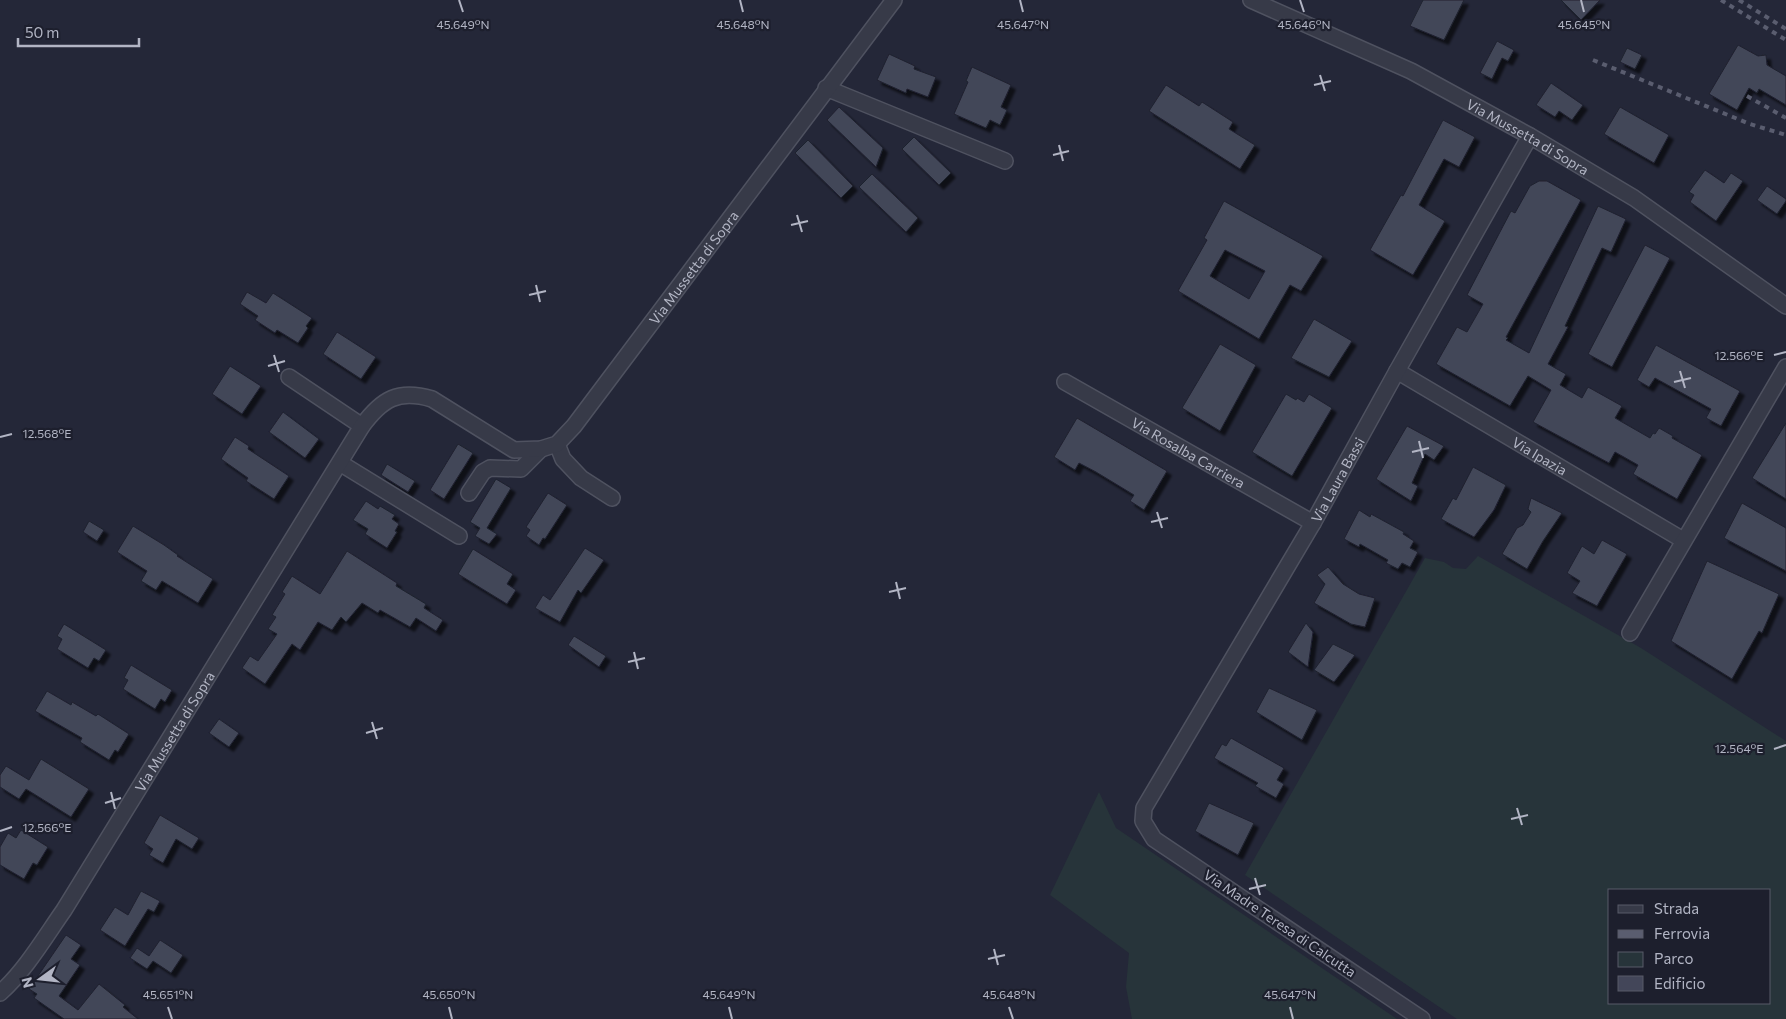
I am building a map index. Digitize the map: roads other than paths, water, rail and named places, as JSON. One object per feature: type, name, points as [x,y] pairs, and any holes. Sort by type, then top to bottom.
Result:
[{"type":"street","name":"Via Mussetta di Sopra","points":[[0,993],[39,946],[64,910],[362,426],[374,410],[389,400],[403,394],[419,395],[432,399],[514,450],[541,449],[557,444],[574,426],[826,88],[894,0]]},
{"type":"street","name":"Via Mussetta di Sopra","points":[[1251,0],[1411,71],[1530,136],[1634,198],[1786,306]]},
{"type":"street","points":[[826,88],[1005,161]]},
{"type":"street","name":"Via Laura Bassi","points":[[1143,821],[1144,808],[1313,523],[1530,136]]},
{"type":"street","points":[[1630,633],[1786,367]]},
{"type":"street","name":"Via Ipazia","points":[[1397,371],[1683,540]]},
{"type":"street","points":[[289,377],[362,426]]},
{"type":"street","name":"Via Rosalba Carriera","points":[[1065,382],[1313,523]]},
{"type":"street","points":[[557,444],[563,459],[581,478],[612,498]]},
{"type":"street","points":[[469,493],[483,472],[490,468],[522,470],[541,449]]},
{"type":"street","points":[[340,464],[459,536]]},
{"type":"street","name":"Via Madre Teresa di Calcutta","points":[[1143,821],[1154,839],[1422,1019]]},
{"type":"railway","points":[[1721,0],[1786,40]]},
{"type":"railway","points":[[1739,0],[1786,29]]},
{"type":"railway","points":[[1593,60],[1750,124],[1786,135]]},
{"type":"railway","points":[[1747,96],[1786,118]]}]
